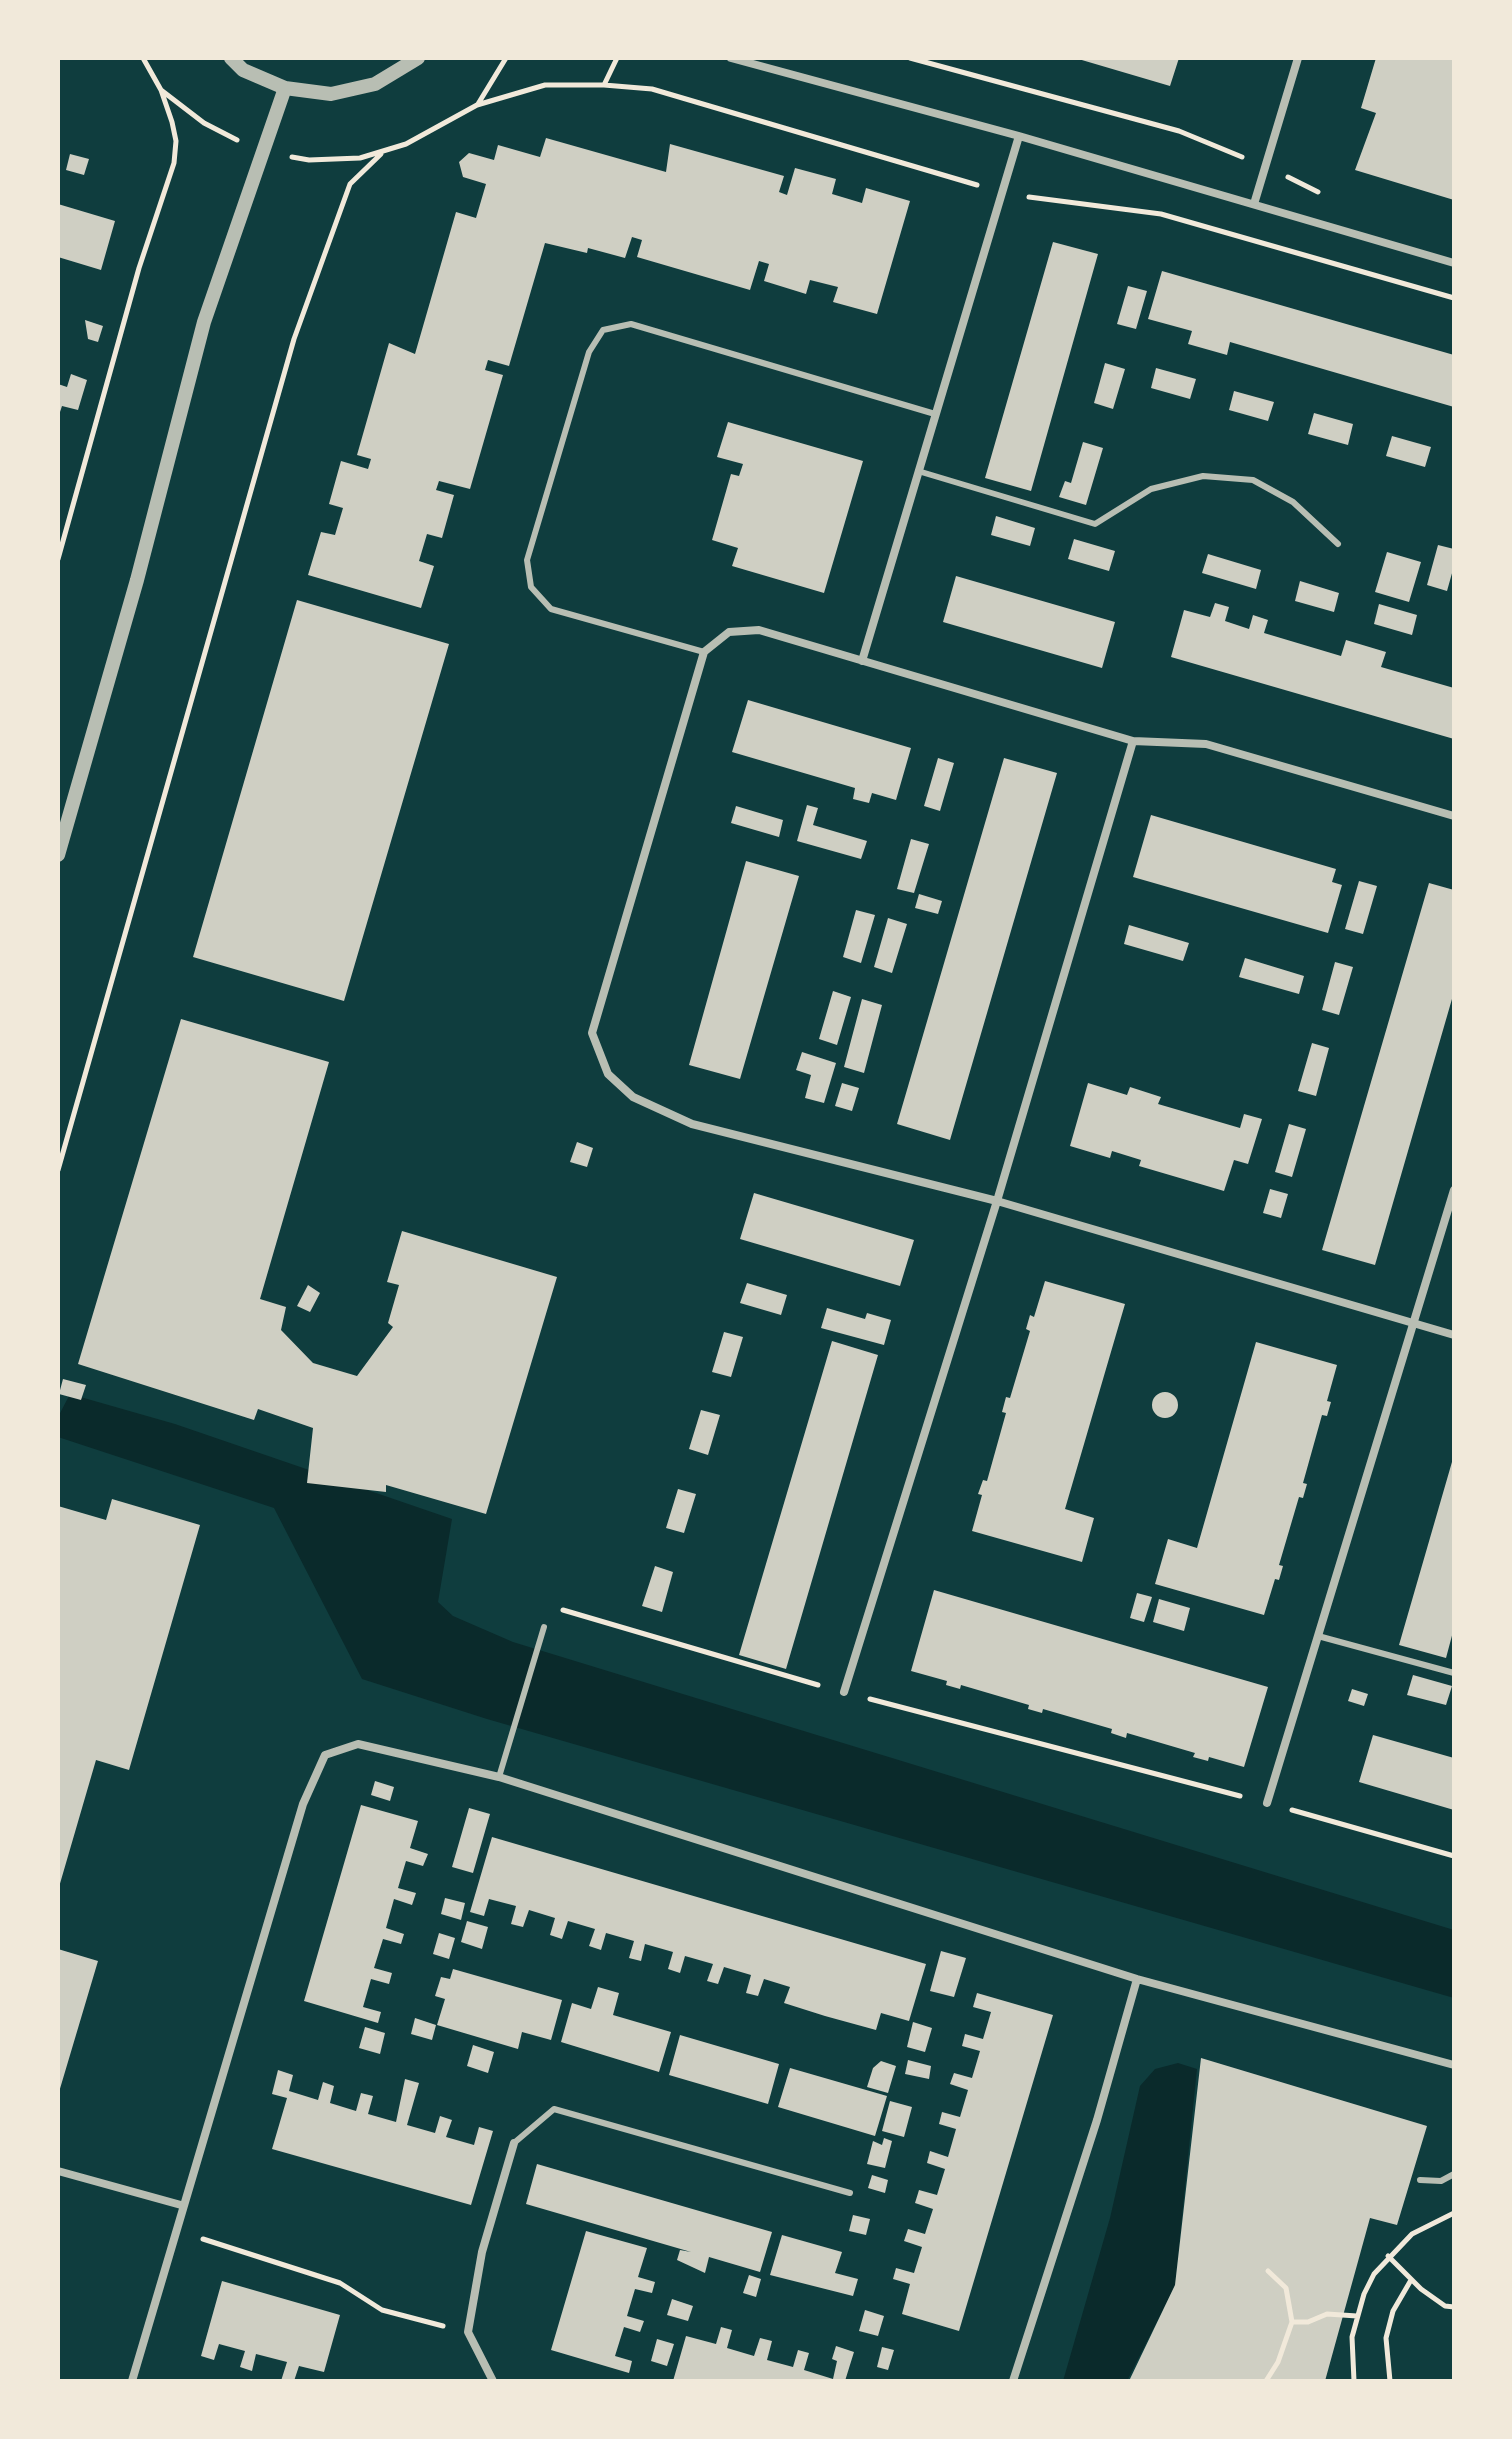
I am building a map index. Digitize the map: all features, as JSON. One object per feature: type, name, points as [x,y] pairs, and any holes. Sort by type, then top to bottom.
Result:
[{"type":"street","points":[[231,58],[243,70],[285,88],[331,94],[375,84],[418,58]]},
{"type":"street","points":[[731,58],[1019,136],[1454,263]]},
{"type":"street","points":[[1254,204],[1298,58]]},
{"type":"street","points":[[58,855],[137,580],[204,322],[285,88]]},
{"type":"street","points":[[862,661],[1019,136]]},
{"type":"street","points":[[1454,816],[1206,744],[1133,741],[759,630],[729,632],[704,652],[592,1033],[608,1074],[633,1097],[692,1124],[997,1201],[1454,1335]]},
{"type":"street","points":[[844,1692],[997,1201],[1133,741]]},
{"type":"street","points":[[1267,1803],[1454,1190]]},
{"type":"street","points":[[132,2381],[181,2205],[303,1804],[325,1755],[358,1744],[499,1777],[1137,1979],[1454,2065]]},
{"type":"street","points":[[1013,2381],[1097,2120],[1137,1979]]},
{"type":"street","points":[[493,2381],[468,2332],[482,2252],[514,2143]]},
{"type":"street","points":[[58,2171],[181,2205]]},
{"type":"lane","points":[[704,652],[551,609],[531,587],[527,560],[589,352],[603,330],[631,324],[935,414]]},
{"type":"lane","points":[[918,471],[1095,524],[1151,489],[1203,476],[1253,480],[1293,502],[1338,544]]},
{"type":"lane","points":[[499,1777],[544,1627]]},
{"type":"lane","points":[[1318,1636],[1454,1673]]},
{"type":"lane","points":[[514,2143],[554,2109],[850,2193]]},
{"type":"lane","points":[[1420,2180],[1441,2181],[1454,2174]]},
{"type":"path","points":[[58,559],[139,268],[174,163],[176,141],[161,90],[143,58]]},
{"type":"path","points":[[477,105],[506,58]]},
{"type":"path","points":[[604,85],[617,58]]},
{"type":"path","points":[[910,58],[1179,131],[1265,167]]},
{"type":"path","points":[[161,90],[219,132],[265,151],[309,160],[360,158],[383,152],[406,144],[477,105],[545,85],[652,89],[1001,192],[1058,203],[1098,204],[1161,214],[1454,298]]},
{"type":"path","points":[[58,1170],[294,339],[350,184],[383,152]]},
{"type":"path","points":[[551,1606],[844,1692],[1267,1803],[1454,1856]]},
{"type":"path","points":[[181,2205],[205,2242],[340,2283],[382,2310],[468,2332]]},
{"type":"path","points":[[1354,2381],[1352,2337],[1374,2274],[1412,2234],[1454,2213]]},
{"type":"path","points":[[1388,2256],[1411,2280],[1445,2306],[1454,2307]]},
{"type":"path","points":[[1266,2381],[1278,2362],[1292,2322],[1286,2288],[1268,2271]]},
{"type":"path","points":[[1390,2381],[1386,2338],[1393,2311],[1411,2280]]},
{"type":"path","points":[[1292,2322],[1308,2322],[1327,2314],[1357,2316]]},
{"type":"water","points":[[70,1394],[175,1424],[452,1519],[438,1602],[453,1616],[513,1642],[1454,1930],[1454,1998],[487,1719],[362,1679],[274,1508],[58,1437],[58,1417]]},
{"type":"water","points":[[1178,2063],[1197,2069],[1175,2286],[1127,2381],[1063,2381],[1110,2218],[1140,2086],[1155,2069]]},
{"type":"building","points":[[1075,58],[1179,58],[1170,86]]},
{"type":"building","points":[[1376,58],[1454,58],[1454,200],[1355,170],[1376,113],[1361,108]]},
{"type":"building","points":[[546,138],[666,172],[670,144],[784,176],[779,192],[787,195],[795,168],[836,179],[832,194],[862,203],[866,188],[910,201],[877,314],[833,302],[838,287],[810,280],[806,294],[764,281],[769,264],[759,261],[750,290],[637,257],[642,240],[632,237],[625,258],[588,248],[587,253],[545,243],[509,366],[488,360],[485,370],[503,375],[470,489],[439,481],[436,490],[454,495],[442,538],[427,534],[419,561],[434,566],[421,608],[308,575],[321,532],[335,535],[343,508],[329,504],[341,461],[368,469],[371,459],[357,455],[389,343],[415,354],[456,212],[476,218],[486,184],[463,177],[459,162],[469,153],[494,160],[498,145],[540,157]]},
{"type":"building","points":[[70,154],[89,159],[84,175],[66,170]]},
{"type":"building","points":[[58,204],[115,221],[101,270],[58,257]]},
{"type":"building","points":[[1053,242],[1098,254],[1031,491],[985,478]]},
{"type":"building","points":[[1162,271],[1454,355],[1454,407],[1230,342],[1227,355],[1188,344],[1192,331],[1148,319]]},
{"type":"building","points":[[1128,286],[1147,291],[1136,329],[1117,324]]},
{"type":"building","points":[[85,320],[103,326],[98,342],[88,339]]},
{"type":"building","points":[[1105,363],[1125,369],[1113,409],[1094,403]]},
{"type":"building","points":[[1156,368],[1196,379],[1190,399],[1151,388]]},
{"type":"building","points":[[71,374],[87,380],[78,410],[62,406],[58,418],[58,384],[67,387]]},
{"type":"building","points":[[1234,391],[1274,402],[1268,421],[1229,410]]},
{"type":"building","points":[[1314,413],[1353,424],[1348,445],[1308,434]]},
{"type":"building","points":[[728,422],[863,461],[824,593],[732,566],[738,548],[712,540],[731,474],[739,476],[743,464],[717,457]]},
{"type":"building","points":[[1392,436],[1431,447],[1425,467],[1386,456]]},
{"type":"building","points":[[1083,442],[1103,448],[1086,505],[1059,497],[1065,481],[1071,483]]},
{"type":"building","points":[[996,516],[1035,528],[1030,546],[991,535]]},
{"type":"building","points":[[1074,539],[1115,551],[1109,571],[1068,559]]},
{"type":"building","points":[[1438,545],[1454,549],[1454,566],[1447,591],[1427,585]]},
{"type":"building","points":[[1387,552],[1421,562],[1409,602],[1375,592]]},
{"type":"building","points":[[1208,554],[1261,570],[1256,589],[1202,573]]},
{"type":"building","points":[[956,576],[1115,622],[1102,668],[943,622]]},
{"type":"building","points":[[1300,581],[1339,593],[1334,612],[1295,601]]},
{"type":"building","points":[[297,600],[449,644],[344,1001],[193,957]]},
{"type":"building","points":[[1215,603],[1229,607],[1225,621],[1249,629],[1253,615],[1268,620],[1264,633],[1341,656],[1346,640],[1386,652],[1381,667],[1454,688],[1454,739],[1171,657],[1184,610],[1210,617]]},
{"type":"building","points":[[1379,604],[1417,615],[1412,635],[1374,624]]},
{"type":"building","points":[[748,700],[911,748],[896,800],[872,793],[869,803],[853,799],[855,788],[732,752]]},
{"type":"building","points":[[938,758],[954,763],[940,811],[924,806]]},
{"type":"building","points":[[1004,758],[1057,773],[950,1140],[897,1124]]},
{"type":"building","points":[[807,805],[818,808],[813,825],[867,841],[861,859],[797,841]]},
{"type":"building","points":[[736,806],[783,820],[779,837],[731,823]]},
{"type":"building","points":[[1151,815],[1336,869],[1332,882],[1342,885],[1328,933],[1133,877]]},
{"type":"building","points":[[911,839],[929,844],[914,893],[897,889]]},
{"type":"building","points":[[746,861],[799,876],[740,1079],[689,1065]]},
{"type":"building","points":[[1359,881],[1377,886],[1363,934],[1345,929]]},
{"type":"building","points":[[1429,883],[1454,890],[1454,992],[1375,1265],[1322,1250]]},
{"type":"building","points":[[919,894],[942,901],[938,914],[915,908]]},
{"type":"building","points":[[856,910],[875,915],[861,963],[843,957]]},
{"type":"building","points":[[888,918],[907,924],[892,973],[874,967]]},
{"type":"building","points":[[1129,925],[1189,943],[1183,961],[1124,944]]},
{"type":"building","points":[[1245,958],[1304,976],[1299,994],[1239,977]]},
{"type":"building","points":[[1335,962],[1353,967],[1339,1015],[1322,1010]]},
{"type":"building","points":[[833,991],[851,997],[837,1045],[819,1039]]},
{"type":"building","points":[[862,999],[882,1005],[864,1073],[844,1067]]},
{"type":"building","points":[[181,1019],[329,1062],[260,1299],[286,1307],[281,1330],[313,1363],[357,1376],[393,1327],[388,1323],[399,1285],[387,1282],[402,1231],[557,1277],[486,1514],[386,1485],[386,1492],[307,1483],[313,1428],[258,1409],[254,1420],[78,1364]]},
{"type":"building","points":[[1312,1043],[1329,1048],[1316,1096],[1298,1091]]},
{"type":"building","points":[[802,1052],[836,1063],[824,1103],[805,1098],[811,1075],[796,1070]]},
{"type":"building","points":[[842,1083],[859,1088],[852,1111],[835,1106]]},
{"type":"building","points":[[1088,1083],[1127,1095],[1130,1087],[1161,1097],[1158,1104],[1240,1128],[1244,1114],[1262,1119],[1248,1164],[1234,1160],[1224,1191],[1139,1166],[1141,1160],[1112,1151],[1110,1158],[1070,1146]]},
{"type":"building","points":[[1289,1124],[1306,1129],[1292,1177],[1275,1172]]},
{"type":"building","points":[[577,1142],[593,1148],[587,1167],[570,1162]]},
{"type":"building","points":[[1270,1189],[1288,1194],[1281,1218],[1263,1213]]},
{"type":"building","points":[[754,1193],[914,1240],[900,1286],[740,1239]]},
{"type":"building","points":[[1045,1281],[1125,1304],[1065,1509],[1094,1518],[1082,1562],[972,1531],[982,1495],[978,1494],[983,1480],[987,1481],[1006,1413],[1002,1412],[1006,1397],[1010,1398],[1030,1331],[1026,1329],[1030,1315],[1034,1317]]},
{"type":"building","points":[[747,1283],[787,1295],[781,1315],[740,1303]]},
{"type":"building","points":[[308,1285],[320,1293],[310,1312],[297,1306]]},
{"type":"building","points":[[827,1308],[865,1319],[867,1313],[891,1320],[884,1345],[821,1328]]},
{"type":"building","points":[[724,1332],[743,1337],[731,1377],[712,1372]]},
{"type":"building","points":[[832,1341],[878,1355],[786,1669],[739,1655]]},
{"type":"building","points":[[1256,1342],[1337,1365],[1327,1401],[1331,1402],[1327,1416],[1322,1415],[1303,1483],[1307,1484],[1303,1498],[1299,1497],[1279,1565],[1283,1566],[1279,1580],[1275,1579],[1264,1615],[1155,1584],[1168,1539],[1197,1548]]},
{"type":"building","points":[[63,1379],[86,1385],[81,1400],[59,1394]]},
{"type":"building","points":[[1165,1392],[1174,1396],[1178,1405],[1174,1414],[1165,1418],[1156,1414],[1152,1405],[1156,1396]]},
{"type":"building","points":[[701,1410],[720,1415],[708,1455],[689,1449]]},
{"type":"building","points":[[1454,1455],[1454,1628],[1446,1658],[1399,1645]]},
{"type":"building","points":[[678,1489],[696,1494],[684,1533],[666,1528]]},
{"type":"building","points":[[112,1499],[200,1525],[129,1770],[96,1760],[59,1887],[58,1506],[106,1520]]},
{"type":"building","points":[[655,1566],[673,1572],[662,1612],[642,1606]]},
{"type":"building","points":[[934,1590],[1268,1687],[1244,1767],[1209,1757],[1208,1761],[1193,1757],[1195,1753],[1127,1733],[1126,1738],[1111,1733],[1112,1729],[1043,1709],[1042,1713],[1028,1709],[1029,1705],[961,1685],[960,1689],[946,1685],[947,1681],[911,1671]]},
{"type":"building","points":[[1137,1593],[1152,1597],[1144,1622],[1130,1618]]},
{"type":"building","points":[[1159,1599],[1190,1608],[1184,1631],[1153,1622]]},
{"type":"building","points":[[1413,1675],[1452,1686],[1446,1705],[1407,1695]]},
{"type":"building","points":[[1352,1689],[1368,1694],[1364,1706],[1348,1701]]},
{"type":"building","points":[[1373,1735],[1454,1758],[1454,1810],[1359,1782]]},
{"type":"building","points":[[375,1781],[394,1787],[390,1801],[371,1795]]},
{"type":"building","points":[[361,1805],[418,1821],[410,1848],[428,1854],[423,1866],[406,1861],[398,1888],[416,1893],[412,1905],[394,1899],[386,1928],[404,1934],[401,1944],[383,1939],[374,1968],[392,1973],[389,1984],[371,1979],[363,2007],[381,2012],[378,2023],[304,2001]]},
{"type":"building","points":[[469,1808],[490,1814],[473,1873],[452,1867]]},
{"type":"building","points":[[492,1837],[926,1964],[909,2021],[881,2013],[876,2030],[825,2016],[784,2003],[790,1987],[764,1979],[758,1996],[746,1993],[751,1975],[724,1967],[718,1984],[707,1981],[713,1964],[685,1956],[680,1973],[668,1969],[673,1952],[645,1944],[641,1961],[629,1958],[634,1941],[606,1933],[601,1950],[589,1946],[595,1929],[568,1921],[562,1939],[550,1935],[555,1918],[529,1910],[523,1927],[511,1924],[516,1906],[489,1899],[484,1916],[470,1912]]},
{"type":"building","points":[[445,1898],[465,1903],[461,1920],[441,1914]]},
{"type":"building","points":[[467,1921],[488,1927],[482,1949],[461,1942]]},
{"type":"building","points":[[439,1933],[455,1938],[449,1959],[433,1954]]},
{"type":"building","points":[[58,1949],[98,1961],[59,2092],[58,2092]]},
{"type":"building","points":[[941,1951],[966,1958],[954,1997],[930,1991]]},
{"type":"building","points":[[453,1969],[562,2000],[551,2040],[522,2032],[518,2049],[437,2025],[445,1999],[435,1996],[441,1977],[450,1979]]},
{"type":"building","points":[[598,1987],[619,1993],[613,2015],[671,2032],[659,2072],[561,2042],[572,2003],[591,2009]]},
{"type":"building","points":[[977,1993],[1053,2015],[959,2331],[902,2314],[910,2284],[893,2279],[896,2268],[914,2273],[922,2247],[904,2241],[908,2229],[925,2234],[933,2209],[915,2203],[919,2190],[937,2195],[945,2169],[927,2163],[930,2151],[948,2157],[956,2129],[939,2124],[942,2112],[960,2117],[968,2090],[950,2084],[954,2073],[972,2078],[980,2051],[962,2046],[965,2034],[983,2039],[991,2012],[973,2007]]},
{"type":"building","points":[[415,2018],[436,2025],[432,2040],[411,2034]]},
{"type":"building","points":[[913,2022],[932,2028],[925,2052],[907,2047]]},
{"type":"building","points":[[365,2027],[385,2033],[380,2054],[359,2048]]},
{"type":"building","points":[[680,2035],[779,2064],[768,2104],[669,2075]]},
{"type":"building","points":[[473,2045],[494,2052],[488,2073],[467,2066]]},
{"type":"building","points":[[1201,2058],[1427,2126],[1397,2225],[1370,2218],[1325,2381],[1129,2381],[1175,2285]]},
{"type":"building","points":[[908,2060],[931,2066],[929,2079],[905,2074]]},
{"type":"building","points":[[881,2061],[896,2066],[888,2093],[867,2087],[873,2068]]},
{"type":"building","points":[[790,2068],[887,2096],[875,2136],[778,2107]]},
{"type":"building","points":[[278,2070],[293,2075],[289,2091],[318,2100],[323,2082],[334,2086],[330,2103],[356,2111],[361,2093],[373,2096],[368,2114],[396,2122],[405,2079],[419,2083],[407,2125],[435,2133],[440,2116],[452,2120],[446,2137],[474,2145],[479,2127],[493,2131],[471,2205],[272,2149],[287,2098],[272,2094]]},
{"type":"building","points":[[890,2101],[912,2107],[904,2137],[882,2131]]},
{"type":"building","points":[[884,2138],[892,2141],[885,2168],[867,2164],[873,2141],[882,2145]]},
{"type":"building","points":[[537,2164],[772,2232],[760,2272],[709,2257],[705,2273],[677,2260],[680,2250],[691,2252],[526,2204]]},
{"type":"building","points":[[872,2175],[888,2180],[885,2193],[868,2188]]},
{"type":"building","points":[[853,2215],[870,2219],[866,2235],[849,2231]]},
{"type":"building","points":[[586,2231],[647,2248],[638,2277],[655,2282],[652,2293],[635,2289],[627,2316],[644,2321],[640,2332],[624,2327],[615,2356],[632,2361],[629,2373],[551,2350]]},
{"type":"building","points":[[782,2235],[842,2252],[835,2273],[858,2279],[853,2296],[770,2275]]},
{"type":"building","points":[[749,2275],[761,2279],[756,2297],[743,2293]]},
{"type":"building","points":[[222,2281],[340,2315],[324,2372],[299,2366],[294,2381],[281,2381],[287,2362],[256,2354],[252,2371],[240,2367],[245,2351],[219,2344],[214,2360],[201,2356]]},
{"type":"building","points":[[672,2299],[693,2306],[688,2321],[667,2315]]},
{"type":"building","points":[[865,2310],[884,2316],[878,2336],[859,2331]]},
{"type":"building","points":[[721,2327],[732,2330],[727,2348],[754,2356],[760,2338],[772,2341],[767,2360],[793,2367],[798,2350],[809,2353],[804,2370],[833,2379],[837,2361],[832,2359],[836,2346],[854,2352],[845,2381],[673,2381],[686,2336],[716,2344]]},
{"type":"building","points":[[657,2339],[674,2344],[667,2366],[651,2361]]},
{"type":"building","points":[[882,2347],[894,2350],[888,2370],[877,2367]]}]
